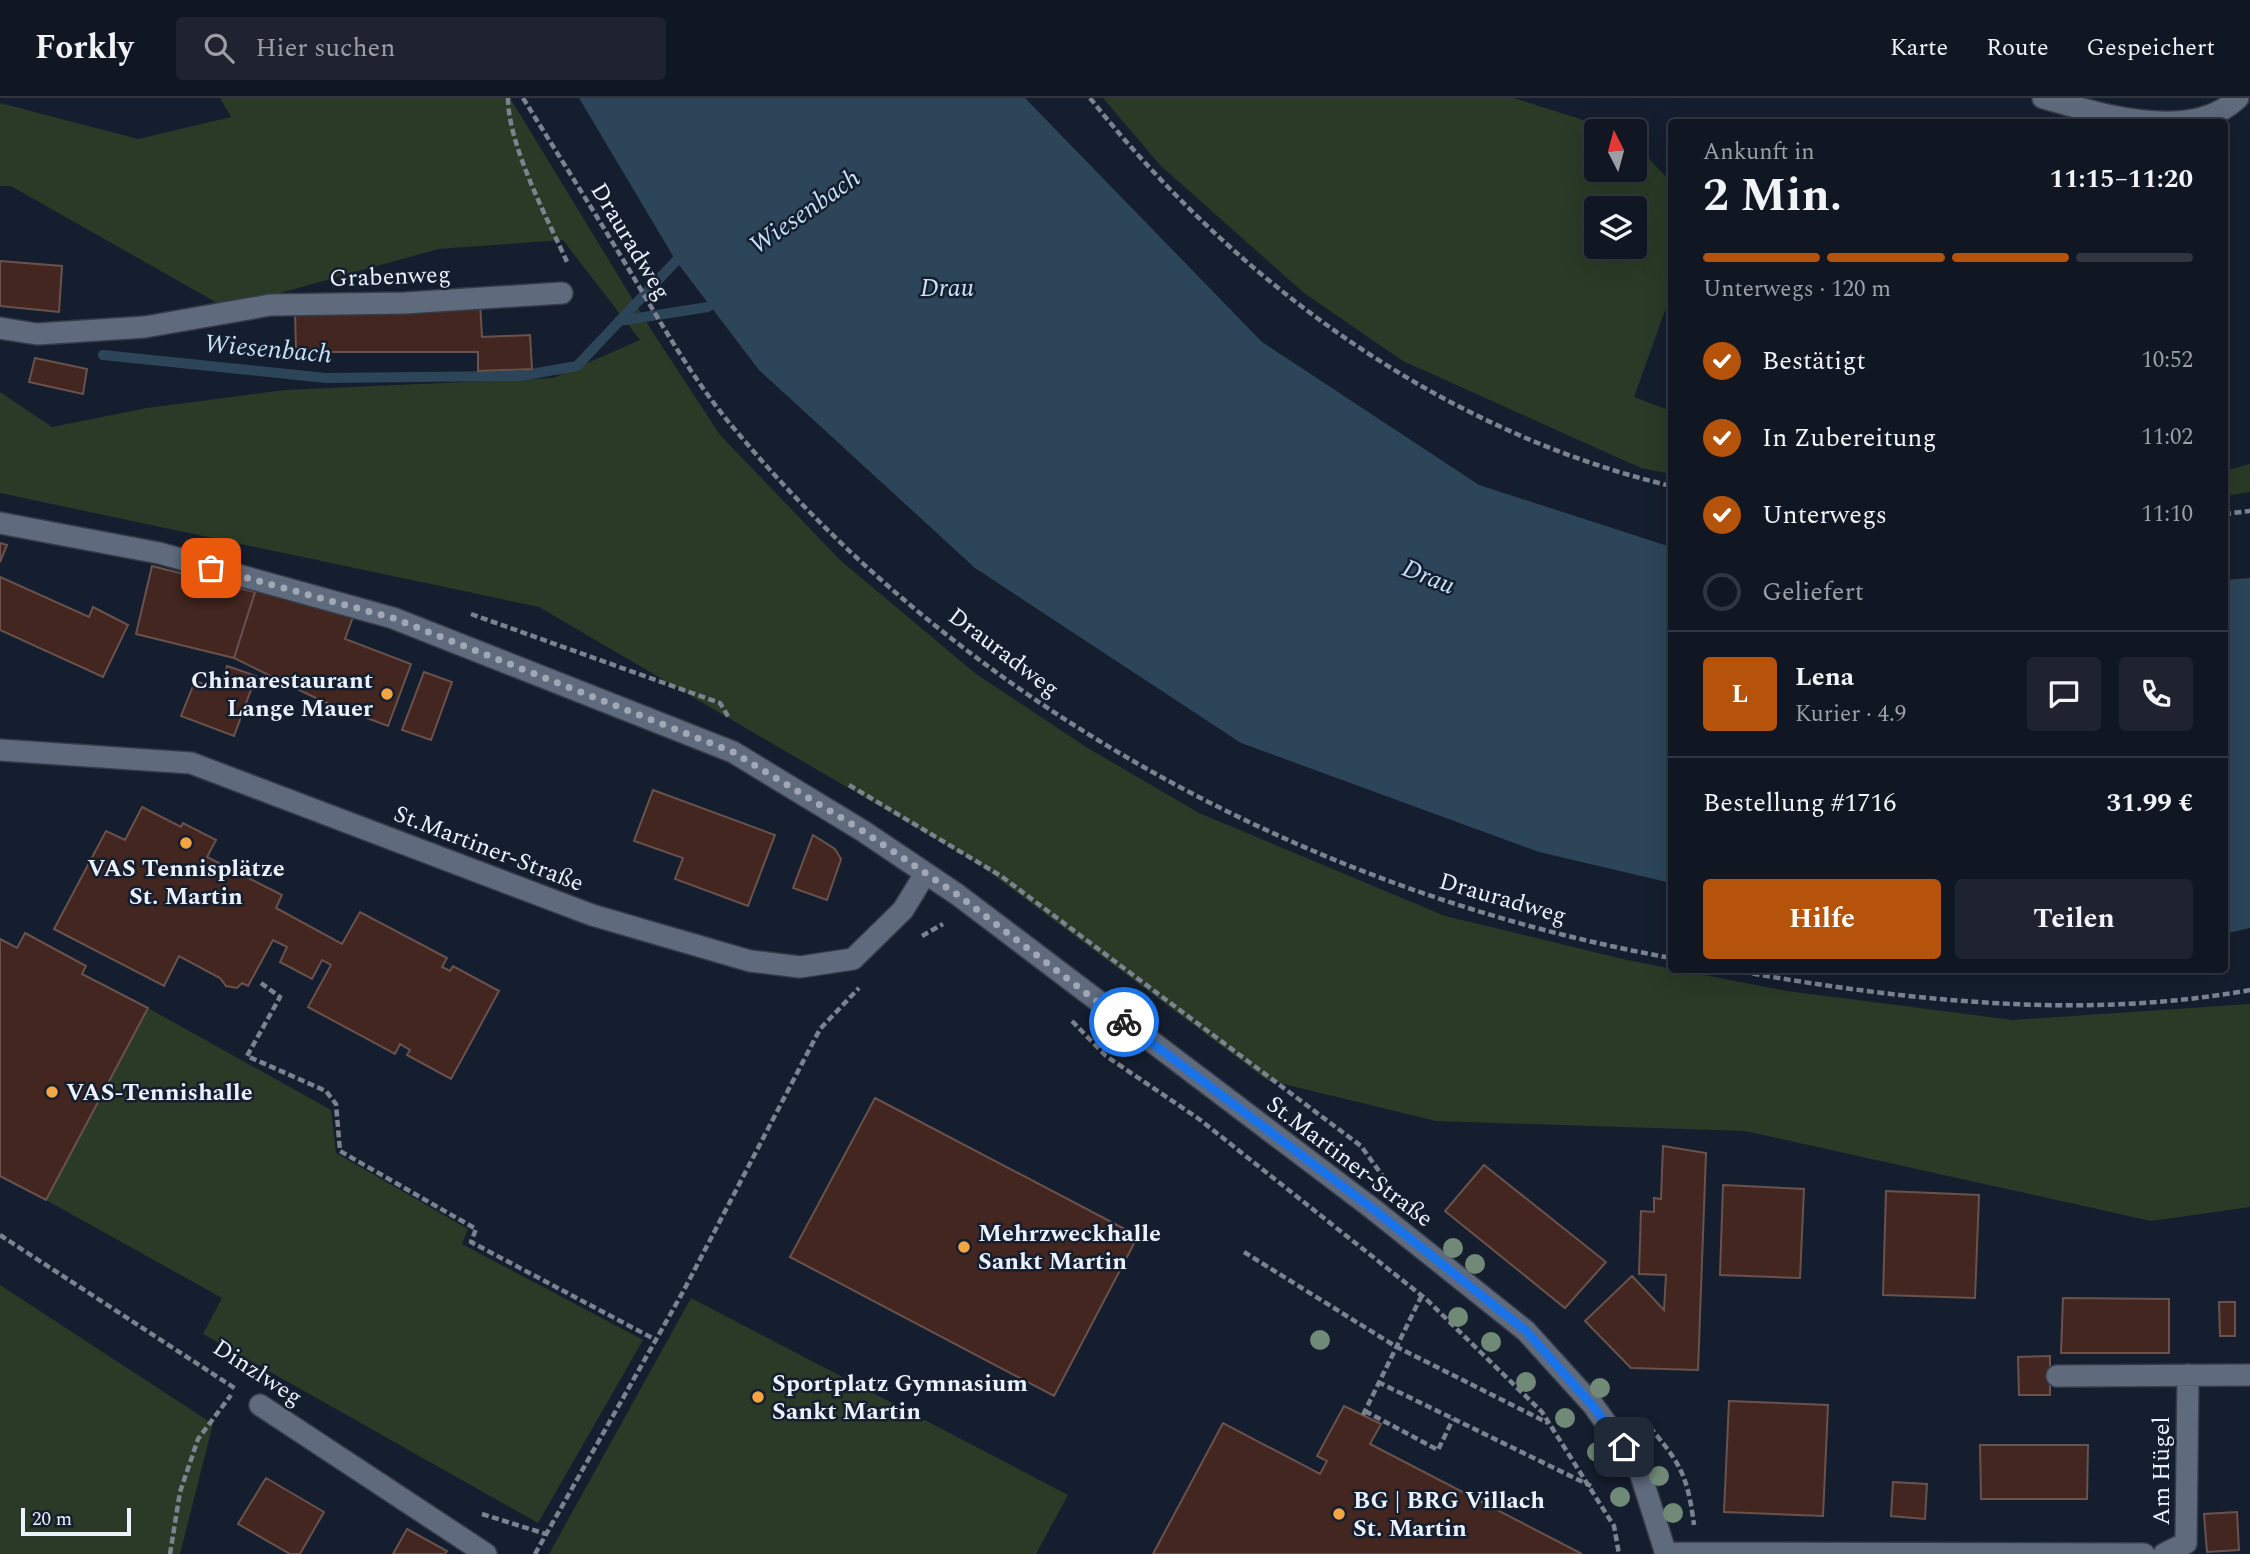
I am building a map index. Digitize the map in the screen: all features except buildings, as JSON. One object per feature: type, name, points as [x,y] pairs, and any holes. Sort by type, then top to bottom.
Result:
[{"type":"street","points":[[2043,98],[2118,119]]},
{"type":"street","points":[[2187,119],[2212,113],[2238,98]]},
{"type":"street","name":"Grabenweg","points":[[0,328],[37,334],[131,328],[270,306],[405,303],[562,293]]},
{"type":"street","name":"St.Martiner-Straße","points":[[0,523],[159,553],[393,618],[733,752],[863,831],[958,895],[1373,1209],[1526,1331],[1592,1405],[1639,1469],[1666,1553]]},
{"type":"street","name":"St.Martiner-Straße","points":[[0,750],[191,763],[592,915],[750,961],[800,967],[853,959],[903,910],[925,874]]},
{"type":"street","name":"Am Hügel","points":[[2164,1554],[2186,1543],[2188,1375]]},
{"type":"street","points":[[2057,1376],[2250,1375]]},
{"type":"street","name":"Dinzlweg","points":[[260,1405],[486,1554]]},
{"type":"street","name":"Am Hügel","points":[[1666,1553],[2144,1554]]},
{"type":"path","points":[[508,98],[508,110],[527,170],[579,289],[562,293]]},
{"type":"path","name":"Drauradweg","points":[[523,98],[665,332],[735,431],[850,555],[1013,685],[1107,748],[1216,806],[1344,863],[1455,904],[1620,949],[1668,957]]},
{"type":"path","points":[[1090,98],[1172,195],[1251,268],[1388,368],[1506,429],[1622,475],[1668,485]]},
{"type":"path","points":[[2228,514],[2250,511]]},
{"type":"path","points":[[913,942],[941,922],[952,930]]},
{"type":"path","points":[[1750,973],[1960,1000],[2015,1003],[2127,1005],[2250,990]]},
{"type":"path","points":[[535,1554],[656,1340],[820,1029],[868,980]]},
{"type":"path","points":[[261,983],[280,997],[247,1056],[326,1091],[336,1104],[340,1151],[476,1229],[471,1242],[656,1340]]},
{"type":"path","points":[[1070,1019],[1105,1056],[1199,1119],[1422,1295],[1551,1425],[1592,1486],[1614,1526],[1619,1554]]},
{"type":"path","name":"Dinzlweg","points":[[0,1235],[260,1405]]},
{"type":"path","points":[[1244,1252],[1395,1346],[1551,1425]]},
{"type":"path","points":[[1422,1295],[1364,1413],[1438,1450],[1453,1419]]},
{"type":"path","points":[[1378,1382],[1592,1486]]},
{"type":"path","points":[[170,1554],[180,1492],[198,1439],[236,1389]]},
{"type":"green space","points":[[220,98],[510,98],[652,331],[720,435],[840,560],[976,674],[1086,747],[1199,813],[1445,916],[1668,968],[1668,973],[1694,973],[1787,991],[2013,1020],[2250,1004],[2250,1207],[2151,1221],[1745,1131],[1436,1121],[1267,1080],[980,865],[539,607],[0,493],[0,392],[52,427],[147,408],[285,390],[553,378],[640,340],[563,240],[438,249],[226,308],[11,186],[0,186],[0,103],[138,139],[231,117]]},
{"type":"green space","points":[[1103,98],[1514,98],[1584,120],[1584,182],[1647,182],[1647,157],[1668,179],[1668,302],[1634,397],[1668,410],[1668,473],[1641,468],[1403,361],[1304,293],[1160,165]]},
{"type":"green space","points":[[2250,464],[2250,492],[2228,495],[2228,470]]},
{"type":"green space","points":[[148,1008],[331,1110],[336,1153],[468,1229],[462,1244],[643,1340],[538,1523],[203,1334],[222,1298],[46,1200]]},
{"type":"green space","points":[[0,1285],[213,1424],[180,1554],[0,1554]]},
{"type":"green space","name":"Sportplatz Gymnasium Sankt Martin","points":[[691,1298],[1068,1495],[1036,1554],[549,1554]]},
{"type":"water","name":"Drau","points":[[579,98],[1025,98],[1262,342],[1479,485],[1668,546],[1668,882],[1539,852],[1241,743],[975,568],[759,370],[676,261]]},
{"type":"water","points":[[2250,578],[2250,928],[2228,933],[2228,580]]},
{"type":"waterway","name":"Wiesenbach","points":[[103,355],[326,378],[520,376],[577,366],[676,261],[687,257]]},
{"type":"waterway","name":"Wiesenbach","points":[[619,321],[708,307],[718,300]]},
{"type":"way so far","points":[[211,568],[393,618],[733,752],[863,831],[958,895],[1124,1022]]},
{"type":"place","name":"Chinarestaurant Lange Mauer","points":[[387,694]]},
{"type":"place","name":"VAS Tennisplätze St. Martin","points":[[186,843]]},
{"type":"place","name":"VAS-Tennishalle","points":[[52,1092]]},
{"type":"place","name":"Mehrzweckhalle Sankt Martin","points":[[964,1247]]},
{"type":"place","name":"Sportplatz Gymnasium Sankt Martin","points":[[758,1397]]},
{"type":"place","name":"BG | BRG Villach St. Martin","points":[[1339,1514]]},
{"type":"route","points":[[1124,1022],[1373,1209],[1526,1331],[1592,1405],[1624,1447]]}]
